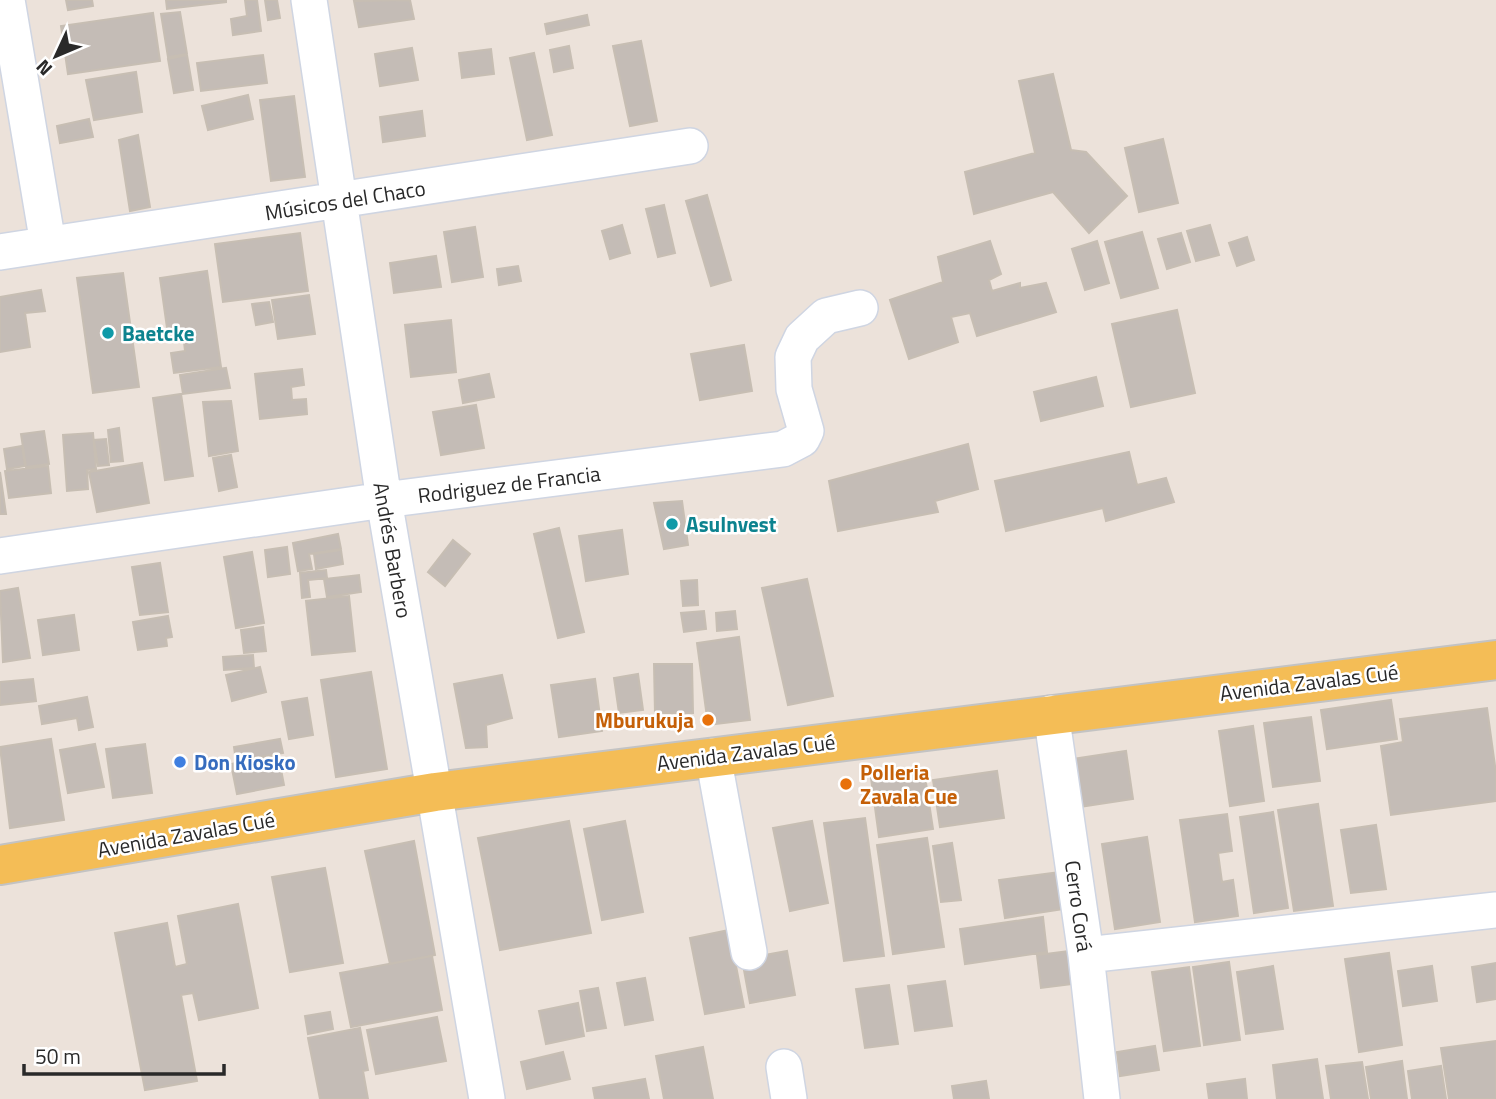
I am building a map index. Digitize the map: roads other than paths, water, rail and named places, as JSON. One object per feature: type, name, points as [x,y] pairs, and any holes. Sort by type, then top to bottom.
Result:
[{"type":"main road","name":"Avenida Zavalas Cué","points":[[0,865],[435,792],[1051,713],[1496,660]]},
{"type":"street","points":[[6,0],[48,244]]},
{"type":"street","name":"Andrés Barbero","points":[[309,0],[384,500],[487,1099]]},
{"type":"street","name":"Músicos del Chaco","points":[[0,252],[690,146]]},
{"type":"street","name":"Rodriguez de Francia","points":[[0,556],[384,500],[783,449],[795,445],[806,431],[794,389],[793,357],[802,338],[826,316],[860,308]]},
{"type":"street","name":"Cerro Corá","points":[[1051,713],[1086,956],[1102,1099]]},
{"type":"street","points":[[713,756],[749,952]]},
{"type":"street","points":[[1086,956],[1496,910]]},
{"type":"place","name":"Baetcke","points":[[108,333]]},
{"type":"place","name":"AsuInvest","points":[[672,524]]},
{"type":"place","name":"Mburukuja","points":[[708,720]]},
{"type":"place","name":"Don Kiosko","points":[[180,762]]},
{"type":"place","name":"Polleria Zavala Cue","points":[[846,784]]}]
